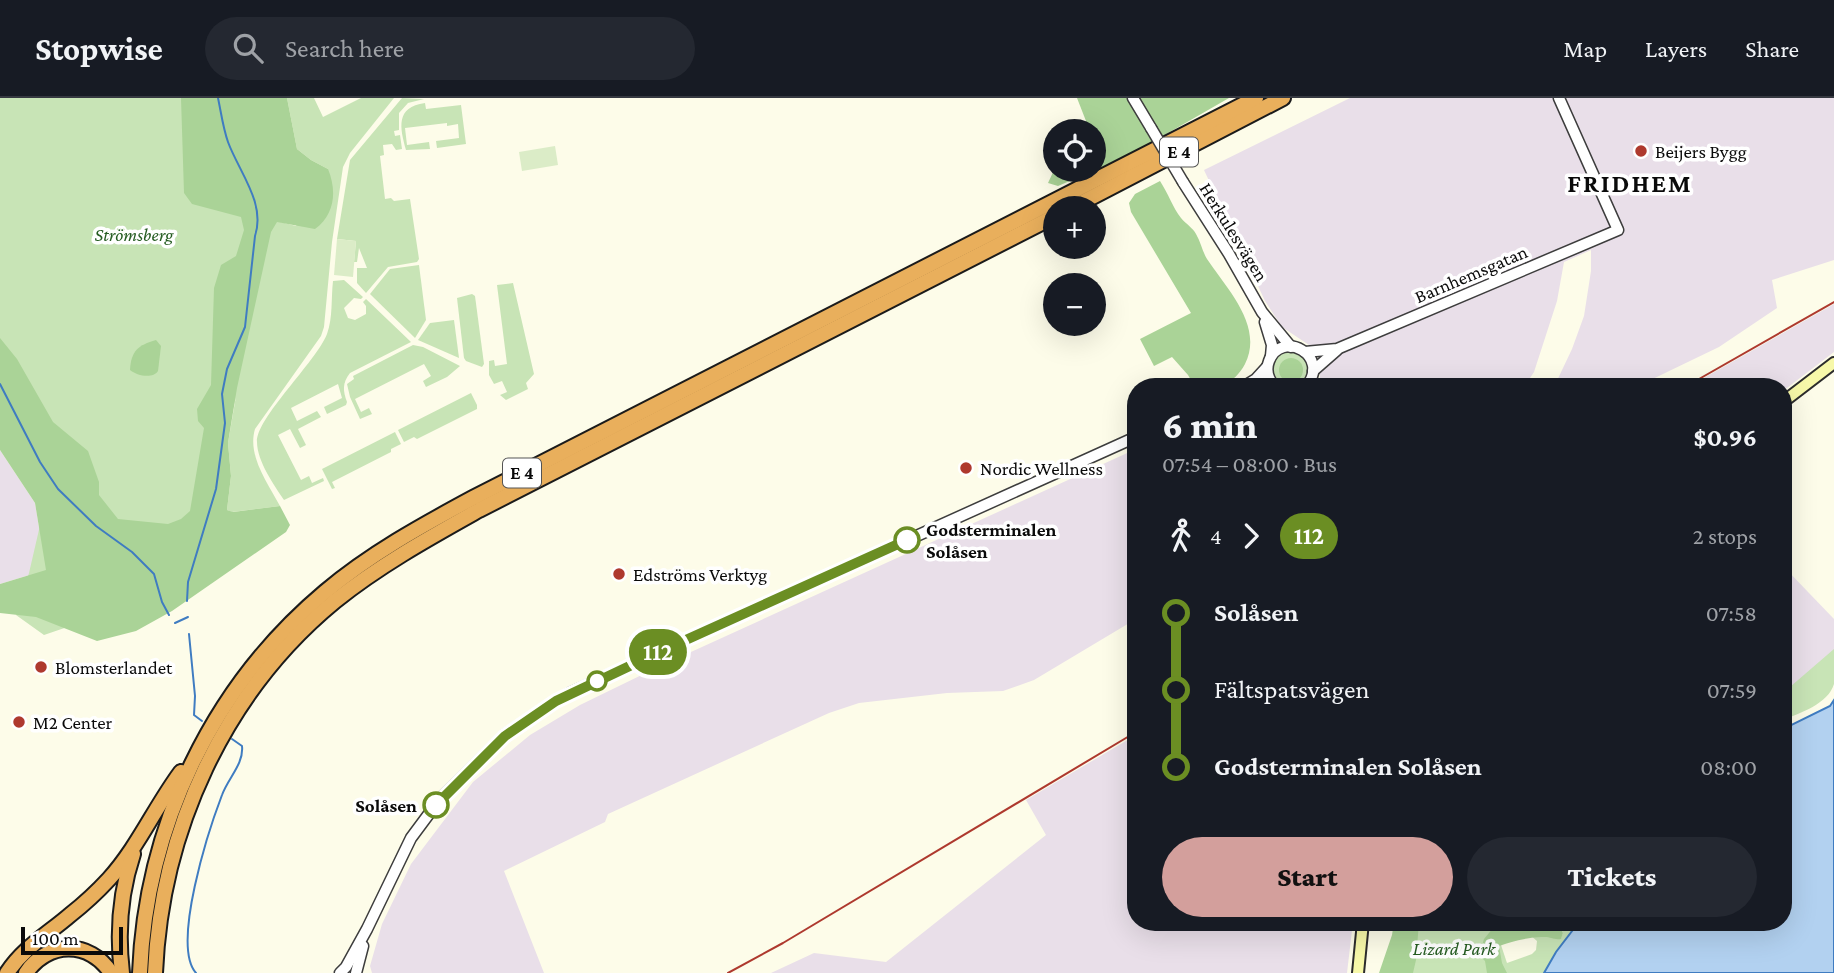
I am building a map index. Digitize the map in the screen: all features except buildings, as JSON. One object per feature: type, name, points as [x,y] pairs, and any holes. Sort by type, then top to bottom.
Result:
[{"type":"highway","name":"E 4","points":[[140,973],[148,897],[159,848],[178,792],[198,748],[241,680],[294,620],[361,564],[414,530],[473,498],[1256,98]]},
{"type":"highway","name":"E 4","points":[[1094,196],[1283,98]]},
{"type":"highway","name":"E 4","points":[[155,973],[163,898],[173,853],[183,820],[204,771],[227,728],[253,689],[301,632],[334,603],[396,557],[479,510],[1043,222]]},
{"type":"highway","points":[[7,973],[27,948],[100,888],[137,843],[166,792],[198,748]]},
{"type":"highway","points":[[122,973],[119,919],[126,879],[137,843]]},
{"type":"highway","points":[[26,973],[45,954],[70,948],[93,954],[111,973]]},
{"type":"main road","points":[[1792,395],[1834,363]]},
{"type":"main road","points":[[1358,973],[1362,931]]},
{"type":"street","name":"Herkulesvägen","points":[[1133,98],[1262,312],[1291,346]]},
{"type":"street","name":"Barnhemsgatan","points":[[1306,352],[1337,349],[1618,230],[1559,98]]},
{"type":"street","name":"Herkulesvägen","points":[[1262,312],[1272,345],[1271,356]]},
{"type":"street","points":[[1256,378],[1267,367],[1271,356],[1282,348],[1291,346],[1306,352],[1313,371],[1310,378]]},
{"type":"street","name":"Barnhemsgatan","points":[[1313,371],[1337,349]]},
{"type":"street","points":[[1267,367],[1269,378]]},
{"type":"street","points":[[340,973],[367,929],[411,838],[440,799],[505,736],[542,710],[573,692],[657,653],[1127,441]]},
{"type":"street","points":[[356,973],[367,929]]},
{"type":"shaded area","points":[[1350,98],[1834,98],[1834,260],[1772,280],[1777,308],[1719,347],[1655,378],[1558,378],[1584,316],[1591,271],[1591,250],[1564,262],[1557,301],[1530,378],[1320,378],[1320,361],[1312,347],[1282,327],[1265,301],[1204,170]]},
{"type":"shaded area","points":[[1834,304],[1834,352],[1792,384],[1792,378],[1704,378]]},
{"type":"shaded area","points":[[0,450],[35,503],[46,570],[0,584]]},
{"type":"shaded area","points":[[1127,453],[1127,624],[1034,680],[1003,691],[947,693],[859,703],[829,713],[608,814],[605,822],[504,871],[544,973],[372,973],[370,966],[382,924],[411,864],[473,782],[530,735],[580,705]]},
{"type":"shaded area","points":[[1792,575],[1834,619],[1834,653],[1792,689]]},
{"type":"shaded area","points":[[1127,740],[1127,931],[1352,931],[1347,973],[771,973],[814,953],[886,962],[1046,835],[1026,800]]},
{"type":"green space","name":"Strömsberg","points":[[0,98],[236,98],[277,221],[296,226],[328,169],[297,149],[287,98],[314,98],[323,117],[361,98],[394,98],[350,153],[343,167],[321,336],[255,429],[253,439],[256,459],[280,506],[232,512],[227,510],[231,476],[228,443],[236,396],[193,584],[44,635],[16,615],[44,508],[0,432]]},
{"type":"green space","points":[[181,98],[287,98],[297,149],[328,169],[331,177],[332,202],[322,223],[315,229],[277,222],[271,232],[237,388],[228,443],[231,476],[227,510],[233,512],[280,506],[290,525],[286,532],[172,611],[136,631],[97,641],[36,617],[0,613],[0,584],[46,570],[35,503],[0,450],[0,338],[17,359],[53,422],[88,451],[99,482],[99,495],[118,519],[168,524],[181,519],[190,511],[204,428],[198,421],[197,409],[211,385],[214,288],[221,265],[236,256],[244,230],[241,217],[192,204],[184,193]]},
{"type":"green space","points":[[402,98],[424,99],[408,103],[399,113],[399,130],[394,131],[395,136],[400,135],[402,149],[396,150],[392,144],[383,145],[384,155],[380,156],[385,199],[410,199],[419,259],[417,262],[388,267],[366,293],[357,283],[357,268],[367,268],[359,248],[357,262],[354,262],[356,241],[337,239],[350,160]]},
{"type":"green space","points":[[1077,98],[1229,98],[1128,156],[1106,165],[1106,119],[1085,119]]},
{"type":"green space","points":[[425,103],[426,109],[461,105],[466,144],[437,148],[436,141],[459,138],[458,124],[447,126],[447,123],[405,128],[407,145],[429,142],[430,149],[406,150],[401,127],[404,114],[415,105]]},
{"type":"green space","points":[[555,146],[558,165],[522,171],[519,152]]},
{"type":"green space","points":[[1160,181],[1178,214],[1195,232],[1207,259],[1241,308],[1250,336],[1250,350],[1245,364],[1234,378],[1190,378],[1172,357],[1154,366],[1140,339],[1191,313],[1131,212],[1129,203],[1135,194]]},
{"type":"green space","points":[[1048,182],[1067,182],[1058,186]]},
{"type":"green space","points":[[337,239],[356,241],[353,277],[334,275]]},
{"type":"green space","points":[[419,265],[426,320],[415,338],[370,294],[390,269]]},
{"type":"green space","points":[[344,280],[363,297],[354,298],[344,308],[348,318],[355,320],[366,314],[363,302],[366,299],[411,342],[350,373],[344,387],[346,405],[327,414],[324,407],[342,398],[338,384],[291,408],[297,421],[317,411],[321,417],[298,429],[306,445],[300,448],[290,429],[278,435],[301,480],[309,476],[312,483],[323,478],[324,481],[284,500],[260,457],[257,442],[259,432],[321,346],[330,321],[333,281]]},
{"type":"green space","points":[[513,283],[534,374],[526,383],[528,389],[506,400],[500,395],[507,392],[502,381],[494,384],[489,375],[489,361],[494,360],[495,366],[507,364],[497,285]]},
{"type":"green space","points":[[472,294],[475,296],[484,364],[482,367],[464,358],[457,298]]},
{"type":"green space","points":[[454,320],[459,358],[418,340],[430,323]]},
{"type":"green space","points":[[156,340],[161,346],[156,374],[145,376],[130,370],[137,350]]},
{"type":"green space","points":[[413,345],[423,347],[460,366],[447,377],[426,387],[423,381],[431,376],[424,364],[355,399],[361,412],[369,408],[372,414],[360,419],[347,384],[354,379],[353,376]]},
{"type":"green space","points":[[1291,350],[1303,355],[1310,370],[1305,378],[1275,378],[1273,365],[1284,352]]},
{"type":"green space","points":[[1286,359],[1296,359],[1302,365],[1302,375],[1299,378],[1283,378],[1280,375],[1280,365]]},
{"type":"green space","points":[[471,393],[477,409],[417,439],[414,437],[404,442],[398,430]]},
{"type":"green space","points":[[395,432],[401,444],[391,449],[391,452],[332,482],[335,488],[332,489],[322,469]]},
{"type":"green space","points":[[1834,649],[1834,684],[1826,697],[1813,707],[1792,716],[1792,685]]},
{"type":"green space","points":[[1393,931],[1418,931],[1413,973],[1379,973]]},
{"type":"green space","name":"Lizard Park","points":[[1407,931],[1504,931],[1506,933],[1501,945],[1507,963],[1536,950],[1537,941],[1530,935],[1561,938],[1562,931],[1572,931],[1544,973],[1397,973]]},
{"type":"green space","points":[[1491,931],[1563,933],[1561,939],[1534,937],[1499,946],[1507,973],[1487,973],[1485,961],[1479,955],[1484,939]]},
{"type":"water","points":[[1834,700],[1834,973],[1544,973],[1572,931],[1792,931],[1792,725],[1830,706]]},
{"type":"waterway","points":[[187,601],[188,582],[216,489],[225,423],[222,394],[227,369],[245,327],[257,224],[254,200],[228,142],[218,98]]},
{"type":"waterway","points":[[0,384],[40,462],[58,489],[96,526],[132,552],[154,574],[162,602],[169,615]]},
{"type":"waterway","points":[[175,623],[188,617]]},
{"type":"waterway","points":[[189,634],[195,696],[194,715],[202,721]]},
{"type":"waterway","points":[[196,973],[189,959],[190,913],[201,859],[216,811],[241,759],[242,746],[232,739]]},
{"type":"railway","points":[[1701,378],[1834,302]]},
{"type":"railway","points":[[728,973],[783,943],[1127,737]]},
{"type":"bus line","name":"112","points":[[436,805],[453,785],[505,736],[556,701],[907,540]]},
{"type":"place","name":"Beijers Bygg","points":[[1641,151]]},
{"type":"place","name":"Nordic Wellness","points":[[966,468]]},
{"type":"place","name":"Godsterminalen Solåsen","points":[[907,540]]},
{"type":"place","name":"Edströms Verktyg","points":[[619,574]]},
{"type":"place","name":"Blomsterlandet","points":[[41,667]]},
{"type":"place","name":"M2 Center","points":[[19,722]]},
{"type":"place","name":"Solåsen","points":[[436,805]]},
{"type":"district","name":"FRIDHEM","points":[[1630,183]]}]
